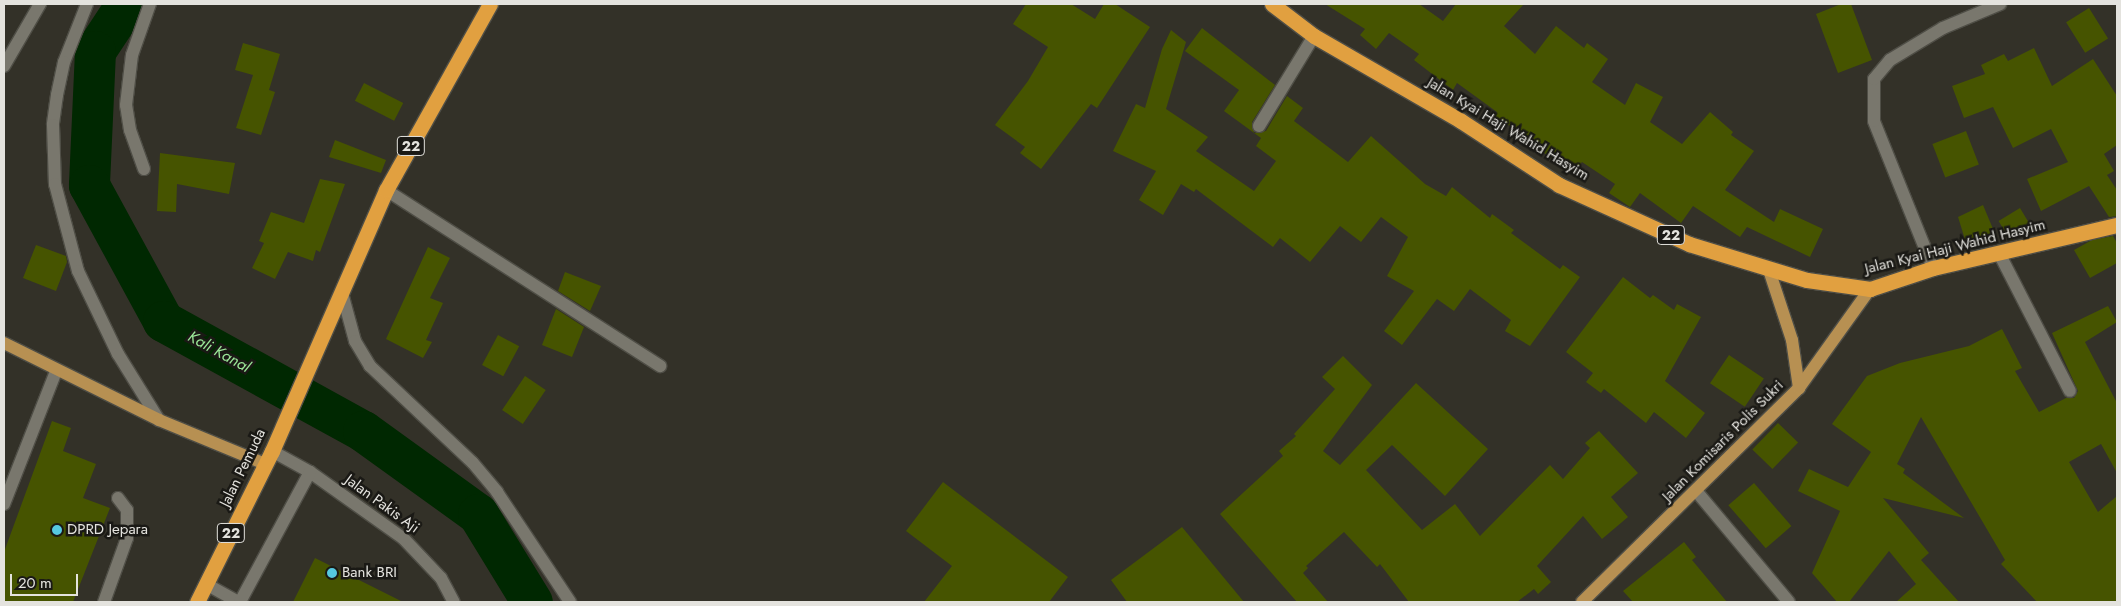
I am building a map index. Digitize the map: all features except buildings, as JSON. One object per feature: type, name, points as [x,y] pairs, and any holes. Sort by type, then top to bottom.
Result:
[{"type":"highway","name":"22","points":[[342,294],[386,190],[490,4]]},
{"type":"highway","name":"Jalan Kyai Haji Wahid Hasyim","points":[[1272,4],[1314,36],[1461,120],[1559,185],[1689,244],[1769,270],[1807,280],[1870,289],[1933,268],[2117,225]]},
{"type":"highway","name":"Jalan Pemuda","points":[[198,602],[272,451],[342,294]]},
{"type":"main road","name":"Jalan Komisaris Polis Sukri","points":[[1582,602],[1697,492],[1799,388],[1792,340],[1769,270]]},
{"type":"main road","points":[[1799,388],[1870,289]]},
{"type":"main road","points":[[4,343],[56,371],[159,420],[265,464]]},
{"type":"street","points":[[4,66],[40,4]]},
{"type":"street","points":[[87,4],[64,62],[57,95],[53,140],[56,184],[78,270],[118,354],[159,420]]},
{"type":"street","points":[[144,169],[130,130],[126,105],[132,55],[150,4]]},
{"type":"street","points":[[1933,268],[1874,121],[1874,79],[1890,60],[1943,28],[2000,4]]},
{"type":"street","points":[[1259,126],[1314,36]]},
{"type":"street","points":[[386,190],[660,366]]},
{"type":"street","points":[[1999,253],[2070,391]]},
{"type":"street","points":[[342,294],[355,341],[370,366],[474,463],[497,492],[570,602]]},
{"type":"street","points":[[4,504],[56,371]]},
{"type":"street","name":"Jalan Pakis Aji","points":[[272,451],[310,472],[403,538],[441,578],[454,602]]},
{"type":"street","points":[[206,584],[239,602],[310,472]]},
{"type":"street","points":[[1697,492],[1789,602]]},
{"type":"street","points":[[104,602],[128,527],[127,510],[118,498]]},
{"type":"waterway","name":"Kali Kanal","points":[[126,4],[95,51],[89,185],[163,321],[363,431],[478,514],[532,602]]},
{"type":"place","name":"DPRD Jepara","points":[[57,530]]},
{"type":"place","name":"Bank BRI","points":[[332,573]]}]
